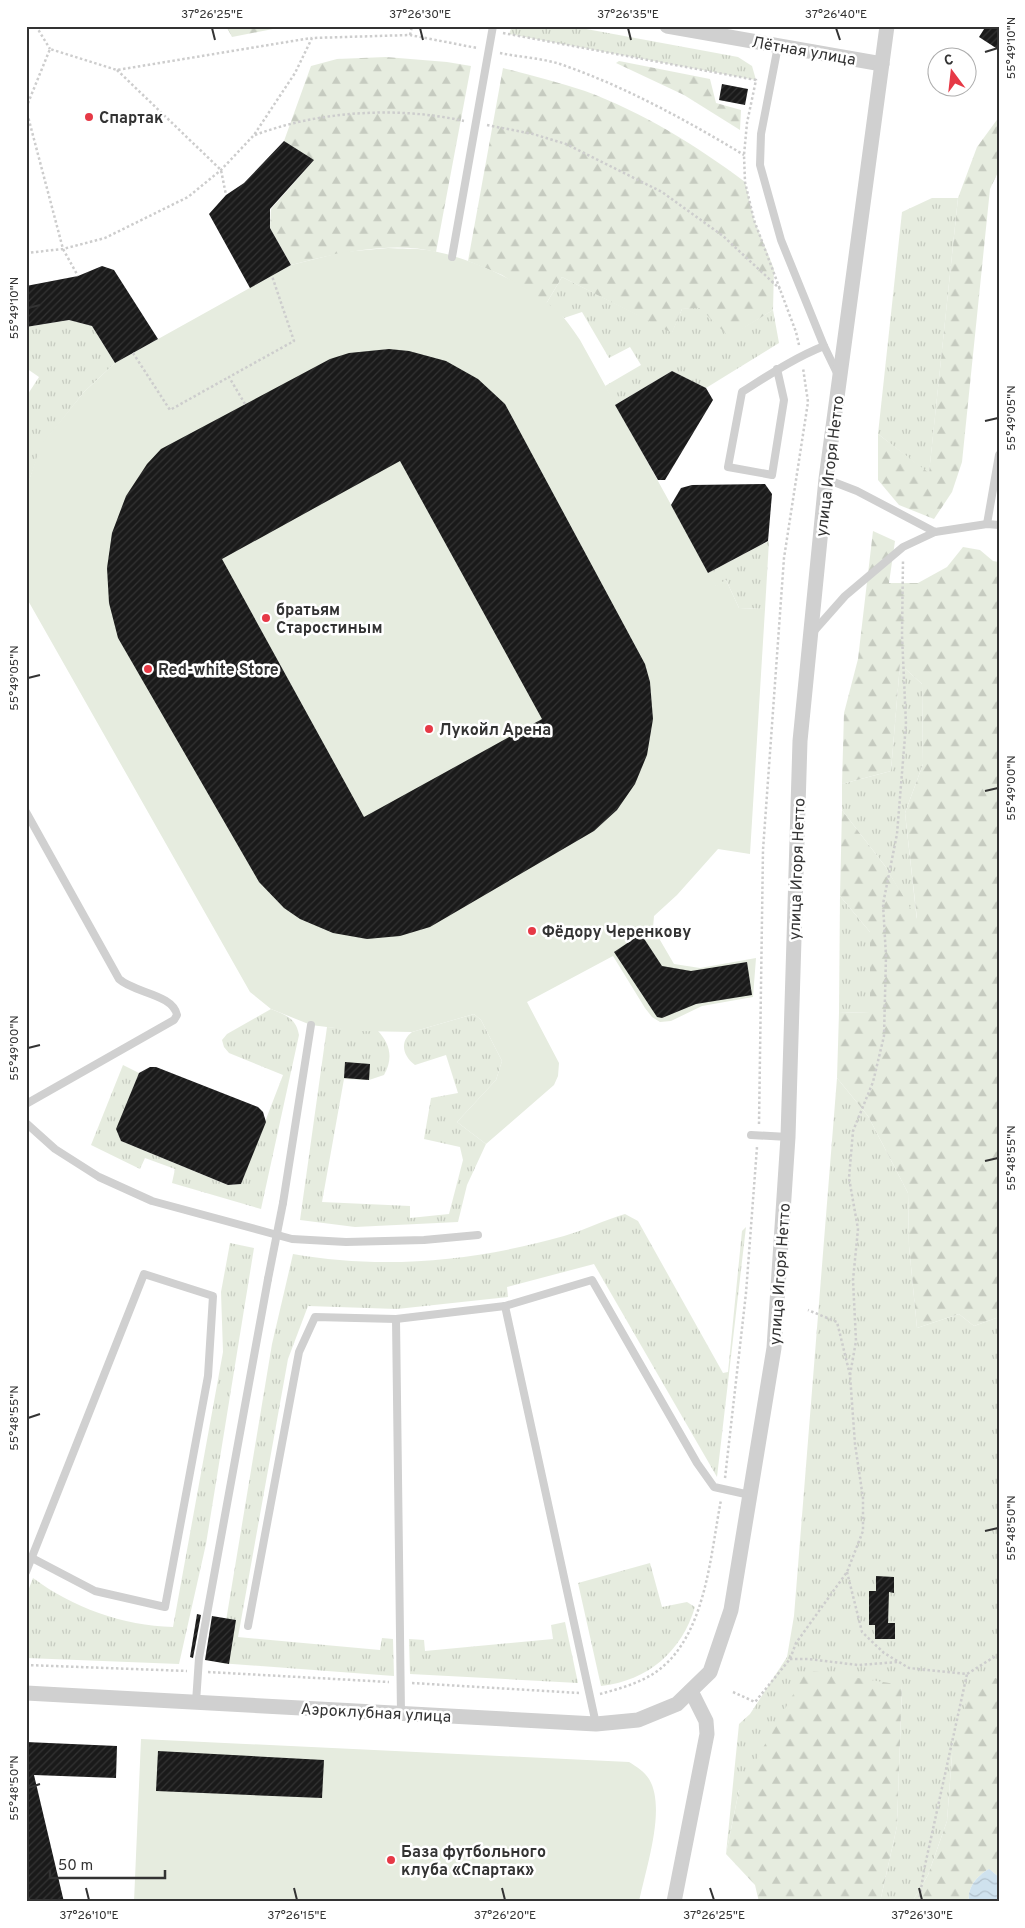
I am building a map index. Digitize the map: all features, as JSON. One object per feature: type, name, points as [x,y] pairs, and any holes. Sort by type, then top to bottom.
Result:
[{"type":"street","name":"Лётная улица","points":[[667,26],[882,64]]},
{"type":"street","name":"улица Игоря Нетто","points":[[710,1672],[731,1610],[774,1348],[788,1137],[800,741],[826,479],[887,26]]},
{"type":"street","name":"Аэроклубная улица","points":[[26,1693],[596,1724],[638,1720],[678,1704],[710,1672]]},
{"type":"street","points":[[674,1902],[707,1734],[706,1720],[691,1691]]},
{"type":"lane","points":[[452,256],[493,26]]},
{"type":"lane","points":[[778,46],[761,134],[760,165],[781,240],[824,346],[840,377]]},
{"type":"lane","points":[[777,369],[784,400],[772,475],[728,467],[742,392],[777,369],[801,355],[824,346]]},
{"type":"lane","points":[[988,524],[999,455]]},
{"type":"lane","points":[[826,479],[857,492],[934,532]]},
{"type":"lane","points":[[810,635],[845,596],[903,547],[934,532],[988,524],[999,525]]},
{"type":"lane","points":[[26,812],[119,979],[126,986],[164,999],[172,1005],[177,1015],[174,1020],[26,1104]]},
{"type":"lane","points":[[196,1702],[199,1658],[283,1203],[311,1025]]},
{"type":"lane","points":[[26,1123],[55,1149],[98,1177],[152,1201],[292,1239],[385,1241],[478,1235]]},
{"type":"lane","points":[[751,1135],[788,1137]]},
{"type":"lane","points":[[26,1572],[144,1274],[213,1296],[208,1376],[165,1606],[95,1592],[32,1558]]},
{"type":"lane","points":[[248,1626],[299,1352],[315,1317],[396,1319],[505,1306],[592,1280],[696,1463],[714,1486],[750,1495]]},
{"type":"lane","points":[[505,1306],[596,1724]]},
{"type":"lane","points":[[396,1319],[401,1713]]},
{"type":"path","points":[[36,26],[50,49],[117,70],[221,170],[226,195]]},
{"type":"path","points":[[410,35],[412,26]]},
{"type":"path","points":[[468,26],[478,28]]},
{"type":"path","points":[[510,34],[756,80],[747,123],[744,155],[745,182],[754,220],[796,332],[808,402],[793,497]]},
{"type":"path","points":[[117,70],[312,38],[410,35],[478,49]]},
{"type":"path","points":[[26,253],[63,248],[105,238],[188,197],[221,170],[254,136],[295,73],[312,38]]},
{"type":"path","points":[[50,49],[26,109],[63,248],[78,276]]},
{"type":"path","points":[[506,54],[558,64],[614,86],[695,126],[744,155]]},
{"type":"path","points":[[254,136],[308,120],[352,115],[415,114],[533,134],[566,144],[662,192],[723,236],[781,290]]},
{"type":"path","points":[[133,352],[170,410],[294,341],[272,276]]},
{"type":"path","points":[[229,377],[245,404]]},
{"type":"path","points":[[850,1375],[856,1341],[853,1280],[858,1229],[849,1178],[853,1131],[873,1082],[884,1036],[886,956],[883,904],[898,834],[906,724],[902,635],[903,547]]},
{"type":"path","points":[[732,1692],[755,1702],[790,1659],[796,1643],[847,1572],[863,1531],[863,1498],[855,1444],[850,1375],[837,1322],[808,1310]]},
{"type":"path","points":[[847,1572],[862,1632],[884,1653],[909,1668],[967,1674],[999,1654]]},
{"type":"path","points":[[790,1659],[808,1659],[858,1665],[899,1662]]},
{"type":"path","points":[[920,1902],[924,1870],[967,1674]]},
{"type":"green space","points":[[226,26],[288,26],[232,37]]},
{"type":"green space","points":[[512,26],[570,26],[738,57],[752,66],[756,80],[509,34]]},
{"type":"green space","points":[[386,57],[471,66],[436,252],[400,247],[382,248],[344,253],[291,265],[270,228],[271,209],[313,161],[284,141],[311,66],[337,59]]},
{"type":"green space","points":[[619,61],[710,79],[716,103],[741,110],[740,130],[684,95],[616,63]]},
{"type":"green space","points":[[503,68],[585,91],[606,99],[668,130],[745,182],[754,220],[774,269],[773,310],[729,337],[700,308],[682,309],[672,333],[562,277],[546,304],[502,275],[468,261]]},
{"type":"green space","points":[[999,117],[999,170],[990,189],[962,462],[952,492],[934,519],[899,505],[878,480],[878,434],[929,473],[958,198],[977,147]]},
{"type":"green space","points":[[932,198],[958,198],[929,474],[878,434],[902,212]]},
{"type":"green space","name":"Лукойл Арена","points":[[388,248],[427,250],[462,259],[519,284],[552,306],[564,318],[580,340],[716,586],[726,580],[739,608],[765,609],[750,854],[718,849],[677,895],[654,916],[653,928],[674,964],[700,968],[756,958],[753,997],[702,1006],[671,1021],[660,1022],[652,1017],[645,1008],[613,956],[527,1002],[559,1063],[558,1076],[554,1085],[486,1144],[457,1122],[496,1080],[502,1061],[481,1020],[474,1014],[412,1032],[359,1031],[311,1025],[271,1009],[250,992],[26,597],[26,489],[41,445],[84,392],[115,363],[291,265],[343,252]]},
{"type":"green space","points":[[562,277],[672,332],[682,309],[700,307],[729,336],[773,310],[779,343],[706,388],[672,371],[615,405],[605,386],[641,365],[630,347],[609,358],[582,312],[564,318],[546,304]]},
{"type":"green space","points":[[69,320],[92,326],[115,363],[84,392],[42,445],[26,489],[26,397],[39,377],[26,368],[26,327]]},
{"type":"green space","points":[[873,531],[895,541],[889,583],[918,583],[947,567],[963,547],[980,550],[993,561],[999,562],[999,1317],[974,1326],[959,1314],[917,1328],[909,1246],[908,1193],[868,1116],[837,1078],[839,1013],[870,1012],[870,932],[840,896],[842,810],[885,866],[917,919],[905,813],[923,764],[922,684],[900,664],[891,771],[842,784],[844,713],[858,659]]},
{"type":"green space","points":[[769,541],[765,609],[739,608],[726,580],[716,587],[708,573]]},
{"type":"green space","points":[[900,664],[922,684],[923,764],[905,813],[917,921],[885,866],[842,810],[842,784],[891,771]]},
{"type":"green space","points":[[840,896],[870,932],[870,1012],[839,1013]]},
{"type":"green space","points":[[271,1009],[290,1018],[298,1029],[299,1035],[261,1209],[172,1183],[175,1169],[145,1158],[140,1169],[91,1145],[123,1065],[139,1073],[117,1129],[121,1141],[228,1185],[241,1184],[283,1075],[229,1053],[224,1047],[222,1040],[227,1034]]},
{"type":"green space","points":[[474,1014],[481,1020],[502,1061],[496,1080],[457,1122],[486,1144],[467,1185],[458,1222],[355,1227],[300,1220],[327,1027],[378,1031],[388,1047],[389,1063],[384,1075],[369,1080],[344,1079],[322,1202],[410,1206],[410,1218],[449,1214],[463,1160],[460,1147],[424,1139],[431,1098],[458,1093],[446,1055],[415,1065],[405,1053],[404,1044],[412,1032]]},
{"type":"green space","points":[[837,1078],[868,1116],[908,1193],[909,1246],[917,1328],[959,1314],[974,1326],[999,1317],[999,1680],[994,1677],[952,1755],[947,1821],[928,1875],[912,1902],[880,1902],[897,1826],[902,1685],[739,1790],[726,1854],[739,1724],[750,1714],[787,1657],[794,1616]]},
{"type":"green space","points":[[625,1214],[638,1221],[723,1373],[728,1372],[742,1231],[746,1227],[717,1477],[594,1264],[507,1287],[508,1297],[397,1309],[308,1306],[288,1359],[238,1637],[380,1650],[382,1638],[393,1639],[394,1676],[219,1663],[272,1344],[293,1254],[327,1259],[396,1262],[464,1257],[531,1245],[564,1236]]},
{"type":"green space","points":[[230,1243],[254,1248],[206,1544],[179,1664],[26,1658],[26,1596],[33,1578],[64,1598],[99,1613],[136,1623],[173,1627],[223,1352],[221,1292]]},
{"type":"green space","points":[[650,1563],[662,1607],[687,1602],[695,1607],[689,1623],[672,1650],[661,1661],[634,1678],[601,1686],[578,1583]]},
{"type":"green space","points":[[565,1622],[578,1683],[410,1674],[409,1639],[424,1640],[425,1651],[553,1639],[551,1625]]},
{"type":"green space","points":[[807,1670],[902,1685],[897,1826],[880,1902],[759,1902],[755,1885],[726,1854],[739,1790]]},
{"type":"green space","points":[[994,1677],[999,1680],[999,1877],[989,1869],[981,1875],[971,1887],[969,1902],[912,1902],[928,1875],[947,1821],[952,1755],[963,1712],[973,1685]]},
{"type":"green space","name":"База футбольного клуба «Спартак»","points":[[141,1739],[629,1762],[643,1771],[649,1779],[654,1791],[656,1806],[650,1857],[639,1902],[134,1902]]},
{"type":"water","points":[[989,1869],[999,1877],[999,1902],[969,1902],[971,1887],[974,1882]]},
{"type":"building","points":[[986,26],[999,26],[999,50],[979,37]]},
{"type":"building","points":[[722,84],[748,89],[745,105],[719,100]]},
{"type":"building","points":[[284,141],[314,160],[270,209],[270,228],[291,265],[250,288],[209,214],[226,195],[244,183]]},
{"type":"building","points":[[102,266],[114,270],[158,339],[115,363],[92,326],[69,320],[26,327],[26,286],[78,276]]},
{"type":"building","points":[[389,349],[409,351],[446,361],[478,379],[505,404],[645,664],[650,682],[653,719],[647,755],[635,784],[617,810],[594,831],[430,927],[400,936],[367,939],[333,933],[300,919],[284,908],[259,882],[118,638],[109,603],[107,568],[112,533],[126,496],[147,464],[161,449],[330,359],[349,353]],"holes":[[[400,461],[542,719],[364,817],[222,559]]]},
{"type":"building","points":[[672,371],[706,388],[713,400],[665,480],[658,480],[615,405]]},
{"type":"building","points":[[765,484],[772,494],[768,541],[708,573],[671,505],[681,488],[692,485]]},
{"type":"building","points":[[641,934],[662,966],[691,971],[747,962],[752,995],[696,1004],[662,1018],[657,1017],[614,952]]},
{"type":"building","points":[[345,1062],[370,1064],[369,1080],[344,1078]]},
{"type":"building","points":[[150,1067],[156,1067],[258,1107],[263,1112],[266,1122],[241,1184],[228,1185],[121,1141],[116,1129],[139,1073]]},
{"type":"building","points":[[876,1576],[894,1577],[894,1593],[889,1592],[888,1623],[895,1623],[895,1639],[875,1639],[875,1625],[869,1625],[869,1591],[876,1591]]},
{"type":"building","points":[[197,1614],[201,1615],[193,1658],[190,1657]]},
{"type":"building","points":[[212,1616],[236,1620],[229,1664],[205,1660]]},
{"type":"building","points":[[26,1742],[117,1746],[116,1778],[34,1775],[64,1902],[30,1902],[26,1887]]},
{"type":"building","points":[[158,1751],[324,1760],[322,1798],[156,1791]]},
{"type":"place","name":"Спартак","points":[[89,117]]},
{"type":"place","name":"братьям Старостиным","points":[[266,618]]},
{"type":"place","name":"Red-white Store","points":[[148,669]]},
{"type":"place","name":"Лукойл Арена","points":[[429,729]]},
{"type":"place","name":"Фёдору Черенкову","points":[[532,931]]},
{"type":"place","name":"База футбольного клуба «Спартак»","points":[[391,1860]]}]
